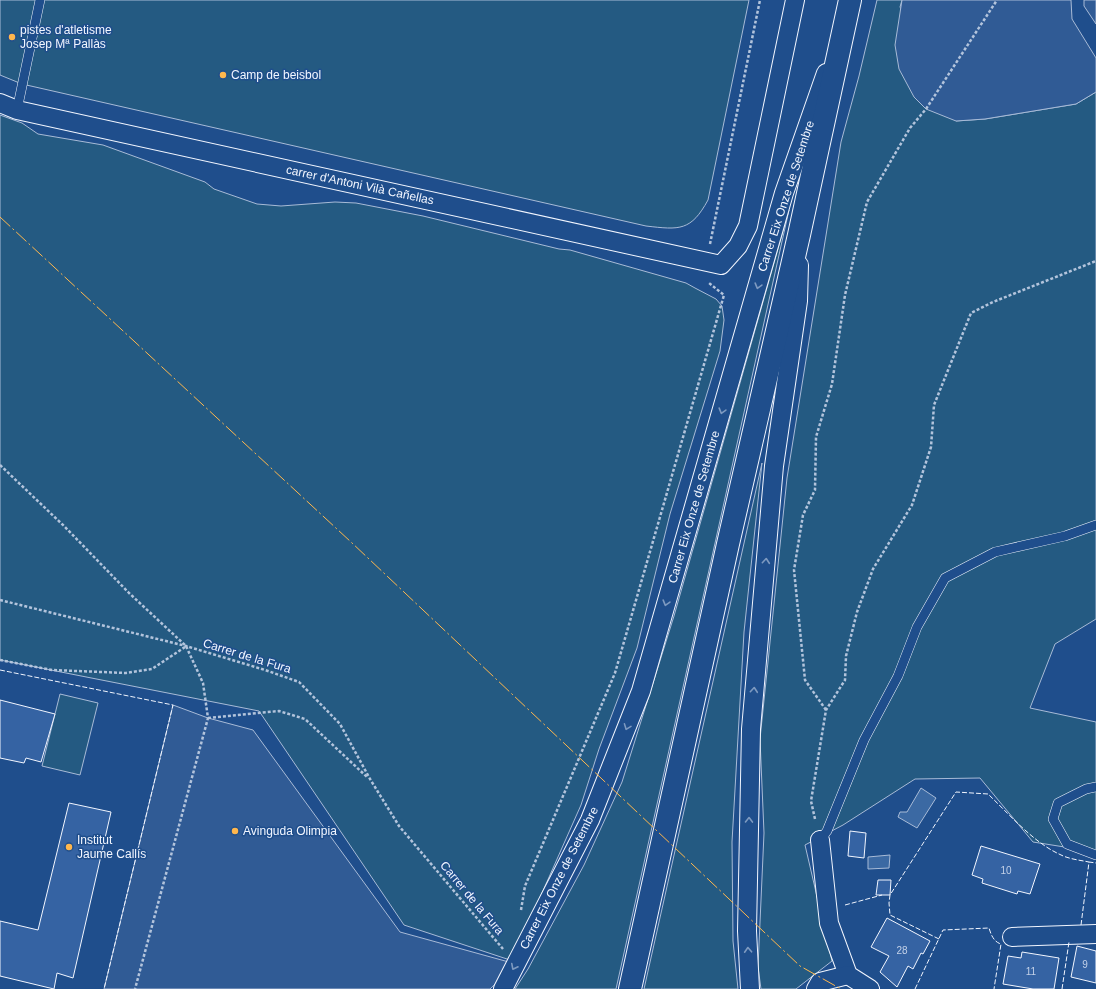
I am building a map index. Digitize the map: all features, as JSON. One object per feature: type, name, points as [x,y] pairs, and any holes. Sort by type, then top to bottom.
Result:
[{"type":"street","points":[[714,264],[738,246],[748,226],[795,0]]},
{"type":"street","name":"Carrer Eix Onze de Setembre","points":[[630,989],[728,544],[800,235],[849,5]]},
{"type":"street","name":"Carrer Eix Onze de Setembre","points":[[502,989],[590,820],[641,691],[784,193],[849,5]]},
{"type":"street","name":"carrer d'Antoni Vilà Cañellas","points":[[0,103],[17,110],[714,264]]},
{"type":"street","name":"Carrer Eix Onze de Setembre","points":[[750,989],[747,931],[751,729],[774,466],[798,301],[800,235]]},
{"type":"street","points":[[820,840],[830,923],[848,975],[870,989]]},
{"type":"street","points":[[1012,937],[1096,934]]},
{"type":"street","points":[[816,989],[820,982],[848,975]]},
{"type":"lane","points":[[17,110],[40,0]]},
{"type":"lane","points":[[820,840],[827,831],[864,740],[898,676],[917,627],[945,578],[995,552],[1065,536],[1096,526]]},
{"type":"lane","points":[[1096,787],[1086,789],[1058,803],[1053,819],[1067,844],[1096,854]]},
{"type":"path","points":[[520,913],[525,886],[615,673],[724,295],[709,283],[714,264],[760,0]]},
{"type":"path","points":[[826,710],[805,680],[794,570],[804,515],[815,490],[816,437],[832,384],[845,295],[867,202],[910,128],[926,110],[997,0]]},
{"type":"path","points":[[820,840],[811,801],[826,710],[845,680],[846,656],[857,612],[873,569],[912,505],[931,447],[934,405],[971,313],[993,302],[1096,261]]},
{"type":"path","points":[[0,465],[64,526],[129,593],[186,646],[203,683],[208,718],[135,989]]},
{"type":"path","name":"Carrer de la Fura","points":[[0,600],[186,646],[299,682],[340,724],[370,779],[399,826],[505,951],[508,945]]},
{"type":"path","points":[[0,660],[52,670],[126,673],[152,669],[186,646]]},
{"type":"path","points":[[208,718],[279,711],[305,719],[370,779]]},
{"type":"shaded area","points":[[0,0],[749,0],[708,200],[696,218],[690,223],[676,228],[668,228],[646,226],[22,84],[0,75]]},
{"type":"shaded area","points":[[877,0],[902,0],[900,7],[956,121],[985,119],[1076,104],[1096,92],[1096,619],[1055,644],[1030,708],[1096,722],[1096,852],[1033,842],[980,778],[915,779],[843,825],[805,845],[832,961],[796,989],[761,989],[758,967],[764,833],[760,739],[787,478],[841,142],[859,76]]},
{"type":"shaded area","points":[[902,0],[1071,0],[1072,19],[1096,58],[1096,92],[1076,104],[985,119],[956,121],[926,109],[914,97],[899,69],[895,45]]},
{"type":"shaded area","points":[[1084,0],[1096,0],[1096,24],[1084,6]]},
{"type":"shaded area","points":[[0,115],[22,123],[38,134],[103,145],[205,182],[214,189],[257,204],[281,206],[335,202],[356,203],[423,216],[559,249],[570,250],[686,283],[716,299],[722,306],[724,320],[720,351],[670,514],[637,648],[599,749],[581,805],[538,902],[510,960],[404,925],[259,711],[0,660]]},
{"type":"shaded area","points":[[789,210],[616,989],[515,989],[528,969],[584,865],[622,782],[674,616]]},
{"type":"shaded area","points":[[762,463],[744,632],[732,842],[733,941],[738,989],[644,989]]},
{"type":"shaded area","points":[[60,694],[98,703],[80,775],[42,766]]},
{"type":"shaded area","name":"Avinguda Olimpia","points":[[173,705],[208,718],[253,730],[400,932],[516,964],[490,989],[104,989]]},
{"type":"shaded area","points":[[921,788],[936,798],[917,828],[898,817],[900,812],[907,812]]},
{"type":"shaded area","points":[[890,855],[889,868],[868,869],[868,857]]},
{"type":"building","points":[[0,700],[55,714],[41,762],[26,758],[24,763],[0,758]]},
{"type":"building","points":[[69,803],[111,812],[73,978],[57,973],[54,989],[0,976],[0,921],[38,930]]},
{"type":"building","points":[[850,831],[866,833],[864,858],[848,856]]},
{"type":"building","points":[[981,846],[1040,864],[1030,894],[1018,891],[1017,894],[982,883],[983,879],[972,875]]},
{"type":"building","points":[[878,880],[891,880],[890,895],[876,895]]},
{"type":"building","points":[[887,918],[930,941],[923,954],[921,953],[913,969],[908,966],[897,987],[880,972],[889,956],[871,947]]},
{"type":"building","points":[[1077,946],[1096,951],[1096,983],[1071,977]]},
{"type":"building","points":[[1022,952],[1059,958],[1054,989],[1033,989],[1003,984],[1008,956],[1021,958]]},
{"type":"fence","points":[[0,670],[173,705],[104,989]]},
{"type":"fence","points":[[939,939],[890,915],[889,903],[890,895],[956,792],[988,794],[1022,827],[1049,849],[1066,857],[1089,862]]},
{"type":"fence","points":[[1081,925],[1089,862],[1096,863]]},
{"type":"fence","points":[[845,905],[882,895]]},
{"type":"fence","points":[[915,989],[943,930],[989,928],[993,938],[996,942],[1001,944],[994,989]]},
{"type":"fence","points":[[1062,989],[1069,942]]},
{"type":"power","points":[[0,217],[351,542],[800,966],[841,989]]},
{"type":"place","name":"pistes d'atletisme Josep Mª Pallàs","points":[[12,37]]},
{"type":"place","name":"Camp de beisbol","points":[[223,75]]},
{"type":"place","name":"Avinguda Olimpia","points":[[235,831]]},
{"type":"place","name":"Institut Jaume Callís","points":[[69,847]]}]
